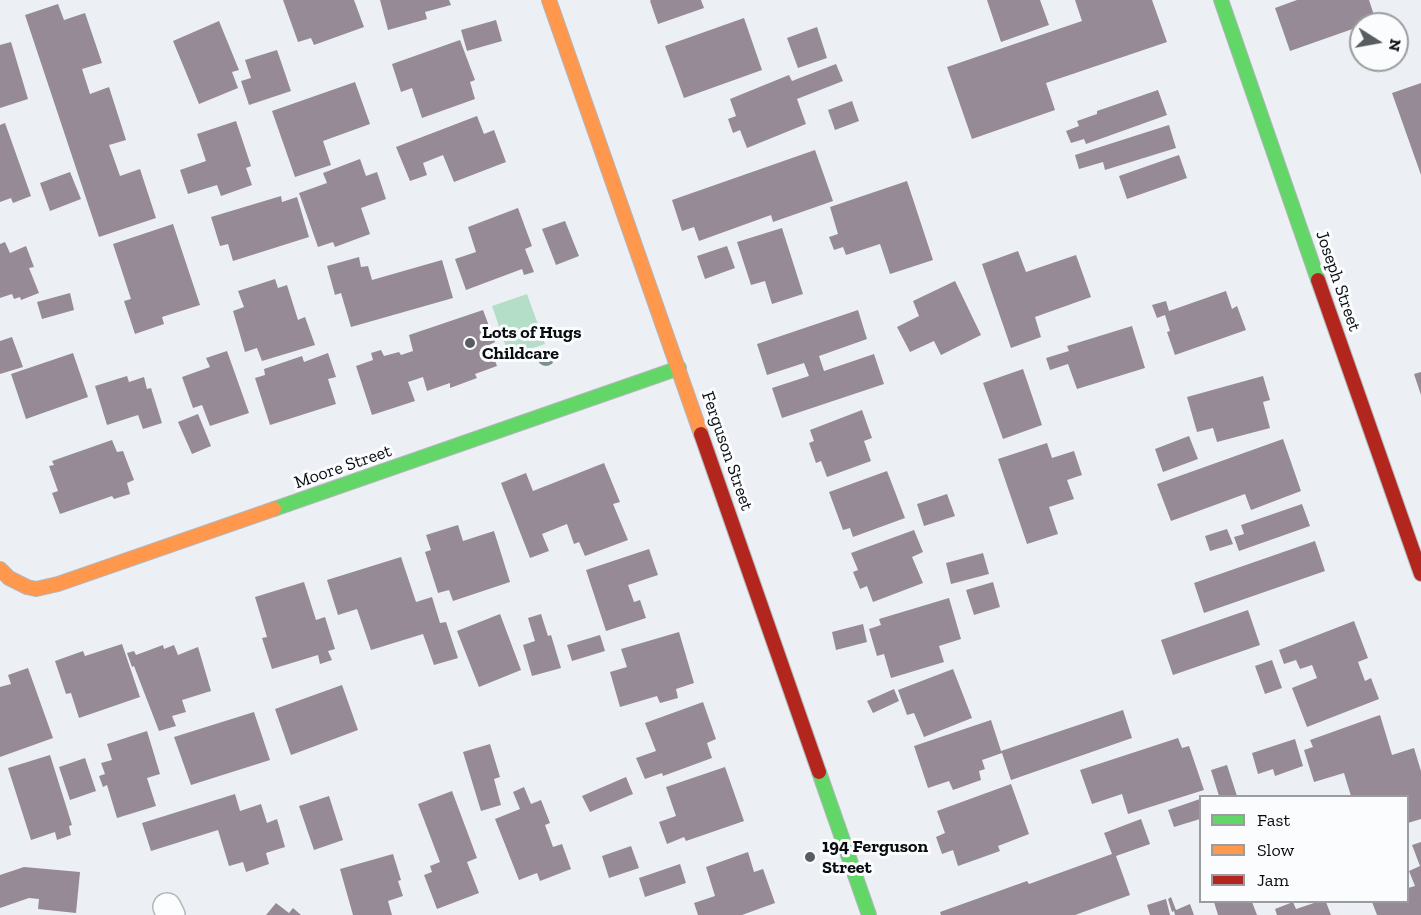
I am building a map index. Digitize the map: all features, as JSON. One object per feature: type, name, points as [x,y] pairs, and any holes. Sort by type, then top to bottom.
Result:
[{"type":"street","name":"Ferguson Street","points":[[549,0],[869,915]]},
{"type":"street","name":"Joseph Street","points":[[1221,0],[1421,574]]},
{"type":"street","name":"Moore Street","points":[[0,569],[9,578],[27,587],[36,589],[58,584],[679,368]]},
{"type":"green space","points":[[527,294],[545,344],[509,356],[492,306]]},
{"type":"building","points":[[283,0],[354,0],[364,27],[314,45],[311,38],[298,42]]},
{"type":"building","points":[[380,0],[449,0],[451,5],[425,12],[427,19],[388,30]]},
{"type":"building","points":[[651,0],[701,0],[704,8],[658,24]]},
{"type":"building","points":[[987,0],[1040,0],[1049,25],[1001,42]]},
{"type":"building","points":[[1075,0],[1152,0],[1167,42],[1046,83],[1055,110],[972,139],[947,67],[1082,21]]},
{"type":"building","points":[[1297,0],[1369,0],[1373,12],[1349,12],[1349,30],[1290,51],[1275,8]]},
{"type":"building","points":[[58,4],[64,20],[85,13],[102,63],[82,69],[90,94],[109,87],[126,140],[109,145],[120,176],[140,169],[156,218],[99,237],[25,15]]},
{"type":"building","points":[[744,18],[762,70],[684,98],[665,46]]},
{"type":"building","points":[[496,20],[502,41],[467,51],[461,30]]},
{"type":"building","points":[[219,21],[239,70],[232,72],[238,88],[199,104],[173,41]]},
{"type":"building","points":[[817,27],[827,58],[798,68],[787,38]]},
{"type":"building","points":[[460,40],[475,80],[470,82],[475,99],[422,118],[412,88],[401,92],[392,64]]},
{"type":"building","points":[[11,42],[28,99],[0,108],[0,45]]},
{"type":"building","points":[[277,50],[291,91],[249,105],[241,81],[251,78],[245,60]]},
{"type":"building","points":[[836,64],[843,81],[797,99],[806,124],[747,148],[740,130],[733,133],[728,119],[736,116],[730,99],[789,75],[792,81]]},
{"type":"building","points":[[355,82],[370,124],[323,141],[331,165],[295,177],[272,111]]},
{"type":"building","points":[[1421,83],[1421,175],[1392,93]]},
{"type":"building","points":[[1158,90],[1167,115],[1086,144],[1084,139],[1071,143],[1066,131],[1079,126],[1077,121],[1097,114],[1097,111]]},
{"type":"building","points":[[852,101],[859,121],[835,130],[828,110]]},
{"type":"building","points":[[477,116],[484,134],[494,130],[506,162],[454,182],[443,155],[423,163],[427,175],[410,181],[396,147]]},
{"type":"building","points":[[236,121],[251,166],[246,168],[252,185],[221,196],[217,185],[188,194],[180,170],[206,161],[197,134]]},
{"type":"building","points":[[5,123],[31,196],[13,203],[11,198],[0,202],[0,125]]},
{"type":"building","points":[[1169,125],[1176,148],[1105,170],[1103,162],[1079,169],[1075,155]]},
{"type":"building","points":[[815,150],[833,201],[773,222],[771,215],[699,241],[694,227],[682,231],[672,200]]},
{"type":"building","points":[[1179,155],[1187,178],[1127,199],[1119,176]]},
{"type":"building","points":[[360,159],[366,176],[377,172],[386,199],[361,208],[370,234],[335,247],[333,242],[318,247],[299,193],[327,183],[323,173]]},
{"type":"building","points":[[70,172],[81,199],[50,211],[40,183]]},
{"type":"building","points":[[907,181],[933,260],[890,274],[880,244],[846,255],[843,247],[834,250],[829,237],[838,234],[830,207]]},
{"type":"building","points":[[281,196],[282,202],[297,197],[309,237],[233,261],[228,244],[220,246],[211,217]]},
{"type":"building","points":[[518,208],[532,246],[525,249],[534,272],[524,275],[522,269],[466,290],[455,259],[476,252],[468,227]]},
{"type":"building","points":[[565,221],[579,256],[556,265],[542,229]]},
{"type":"building","points":[[173,224],[200,305],[162,317],[164,324],[135,334],[124,301],[131,299],[113,244]]},
{"type":"building","points":[[782,228],[803,294],[772,304],[765,281],[751,285],[737,242]]},
{"type":"building","points":[[5,242],[10,253],[26,246],[34,267],[29,268],[39,293],[21,300],[20,297],[14,299],[12,294],[0,298],[0,244]]},
{"type":"building","points":[[727,246],[735,268],[705,279],[697,256]]},
{"type":"building","points":[[1018,251],[1026,272],[1076,255],[1091,297],[1035,317],[1041,337],[1011,348],[982,264]]},
{"type":"building","points":[[359,257],[361,267],[368,266],[372,280],[442,260],[453,298],[351,327],[341,293],[335,295],[327,266]]},
{"type":"building","points":[[275,279],[278,288],[287,285],[298,320],[305,317],[315,345],[262,361],[257,348],[245,352],[233,311],[244,307],[238,291]]},
{"type":"building","points":[[955,281],[981,335],[941,355],[934,341],[910,352],[897,327],[919,316],[913,301]]},
{"type":"building","points":[[1226,291],[1232,309],[1237,306],[1246,330],[1175,355],[1167,332],[1170,331],[1165,315],[1157,318],[1152,305],[1166,301],[1169,311]]},
{"type":"building","points":[[70,293],[74,310],[42,319],[37,302]]},
{"type":"building","points":[[483,310],[495,342],[489,345],[497,366],[475,374],[477,378],[450,388],[450,383],[427,391],[423,377],[408,382],[415,401],[372,415],[356,366],[373,360],[371,353],[381,350],[384,356],[399,352],[401,355],[413,351],[409,335]]},
{"type":"building","points":[[858,310],[867,339],[819,356],[824,371],[874,354],[884,384],[782,418],[772,388],[809,376],[804,363],[767,375],[757,344]]},
{"type":"building","points":[[1132,326],[1145,368],[1077,389],[1068,364],[1050,370],[1046,358],[1069,351],[1067,346]]},
{"type":"building","points":[[12,337],[23,367],[0,374],[0,341]]},
{"type":"building","points":[[227,351],[249,413],[210,426],[202,405],[193,408],[182,377],[210,367],[206,358]]},
{"type":"building","points":[[73,353],[88,397],[26,419],[11,374]]},
{"type":"building","points":[[328,353],[336,377],[328,379],[336,404],[270,425],[255,378],[265,375],[264,369],[302,356],[304,362]]},
{"type":"building","points":[[1023,369],[1042,425],[1003,439],[983,383]]},
{"type":"building","points":[[1421,372],[1421,395],[1414,374]]},
{"type":"building","points":[[127,376],[129,382],[144,377],[147,389],[151,388],[162,423],[143,429],[138,415],[107,425],[95,386]]},
{"type":"building","points":[[1263,376],[1270,400],[1263,402],[1270,428],[1217,442],[1213,428],[1197,432],[1187,397]]},
{"type":"building","points":[[862,410],[872,438],[864,441],[871,461],[827,477],[821,461],[816,463],[809,443],[814,441],[810,430]]},
{"type":"building","points":[[198,414],[211,446],[192,454],[178,422]]},
{"type":"building","points":[[1189,436],[1198,459],[1163,472],[1155,449]]},
{"type":"building","points":[[1283,439],[1301,491],[1251,510],[1245,494],[1171,521],[1157,484]]},
{"type":"building","points":[[112,440],[117,452],[123,451],[134,480],[127,483],[130,494],[114,499],[112,496],[60,514],[52,493],[58,491],[49,466],[54,465],[52,461]]},
{"type":"building","points":[[1047,443],[1052,458],[1074,451],[1082,475],[1067,480],[1074,499],[1049,507],[1058,534],[1027,544],[998,459]]},
{"type":"building","points":[[604,463],[620,502],[613,504],[628,540],[585,556],[579,542],[574,544],[567,524],[542,534],[549,551],[530,558],[501,483],[526,473],[533,491]]},
{"type":"building","points":[[887,471],[905,518],[853,537],[850,528],[843,530],[829,492]]},
{"type":"building","points":[[947,494],[955,516],[924,526],[917,504]]},
{"type":"building","points":[[1302,504],[1310,526],[1239,551],[1234,537],[1244,534],[1241,525]]},
{"type":"building","points":[[458,525],[463,541],[494,531],[510,582],[453,601],[449,590],[438,593],[425,552],[431,550],[426,535]]},
{"type":"building","points":[[1227,529],[1233,544],[1210,551],[1205,536]]},
{"type":"building","points":[[914,530],[923,552],[912,557],[923,583],[873,602],[867,586],[860,589],[853,572],[858,570],[851,553]]},
{"type":"building","points":[[1315,541],[1325,571],[1204,613],[1194,583]]},
{"type":"building","points":[[649,549],[658,575],[628,585],[634,602],[640,600],[646,618],[606,631],[586,570]]},
{"type":"building","points":[[983,553],[989,574],[951,584],[946,563]]},
{"type":"building","points":[[401,557],[416,602],[432,597],[440,623],[446,622],[458,658],[434,665],[423,634],[371,650],[357,609],[338,615],[327,580]]},
{"type":"building","points":[[304,582],[316,620],[325,617],[335,649],[328,651],[332,660],[320,664],[318,655],[272,669],[262,638],[267,637],[255,597]]},
{"type":"building","points":[[993,582],[1000,607],[974,615],[966,590]]},
{"type":"building","points":[[949,598],[961,639],[939,646],[944,662],[891,678],[884,654],[877,656],[869,629],[881,625],[879,619]]},
{"type":"building","points":[[1248,610],[1260,645],[1173,675],[1161,640]]},
{"type":"building","points":[[500,614],[521,670],[479,687],[457,631]]},
{"type":"building","points":[[541,614],[548,636],[551,635],[561,668],[532,676],[523,645],[535,641],[528,618]]},
{"type":"building","points":[[1354,621],[1368,658],[1358,662],[1365,681],[1371,678],[1379,699],[1307,727],[1292,688],[1317,678],[1312,665],[1300,669],[1296,660],[1284,664],[1279,650]]},
{"type":"building","points":[[863,624],[867,642],[836,650],[832,632]]},
{"type":"building","points":[[679,632],[694,683],[676,689],[678,698],[660,703],[657,696],[620,707],[610,672],[627,667],[621,649]]},
{"type":"building","points":[[600,635],[605,651],[572,661],[567,645]]},
{"type":"building","points":[[122,644],[140,697],[79,718],[71,693],[66,694],[55,661],[83,651],[85,656]]},
{"type":"building","points":[[163,645],[164,649],[174,645],[178,655],[198,647],[211,691],[182,700],[186,712],[172,716],[176,726],[159,731],[127,653],[134,651],[136,655]]},
{"type":"building","points":[[1272,660],[1282,688],[1265,694],[1255,666]]},
{"type":"building","points":[[28,668],[53,738],[0,757],[0,687],[11,684],[8,675]]},
{"type":"building","points":[[953,669],[972,718],[924,737],[914,713],[907,715],[898,690]]},
{"type":"building","points":[[342,685],[358,730],[291,755],[275,709]]},
{"type":"building","points":[[894,689],[899,701],[873,713],[867,701]]},
{"type":"building","points":[[703,702],[716,739],[707,743],[712,758],[663,776],[662,773],[645,779],[636,758],[656,751],[645,723]]},
{"type":"building","points":[[1123,710],[1132,738],[1011,780],[1002,753],[982,760],[985,769],[979,771],[981,780],[953,790],[949,781],[928,788],[914,746],[991,720],[1001,751]]},
{"type":"building","points":[[254,712],[270,760],[191,785],[174,737]]},
{"type":"building","points":[[1380,715],[1392,755],[1414,748],[1421,771],[1421,819],[1409,823],[1409,795],[1351,795],[1344,773],[1314,782],[1304,750],[1313,747],[1310,740]]},
{"type":"building","points":[[147,731],[160,774],[147,778],[156,806],[117,818],[107,785],[103,787],[99,776],[105,774],[101,763],[112,760],[107,744]]},
{"type":"building","points":[[1178,738],[1182,748],[1189,746],[1204,790],[1128,814],[1122,794],[1092,804],[1080,770]]},
{"type":"building","points":[[1295,739],[1303,766],[1275,776],[1273,769],[1258,774],[1252,753]]},
{"type":"building","points":[[490,744],[500,777],[494,779],[501,805],[481,811],[463,752]]},
{"type":"building","points":[[50,755],[72,825],[69,826],[71,835],[57,840],[55,832],[31,840],[8,768]]},
{"type":"building","points":[[85,758],[96,791],[70,800],[59,767]]},
{"type":"building","points":[[1227,765],[1237,795],[1219,795],[1211,770]]},
{"type":"building","points":[[725,767],[744,821],[686,841],[684,837],[667,844],[659,822],[676,816],[666,787]]},
{"type":"building","points":[[626,777],[633,794],[590,812],[582,796]]},
{"type":"building","points":[[1011,784],[1029,834],[998,846],[1000,851],[958,866],[953,850],[942,854],[936,837],[945,833],[937,811]]},
{"type":"building","points":[[524,787],[531,804],[541,800],[550,823],[545,825],[553,847],[562,844],[571,869],[540,881],[537,873],[519,880],[495,819],[520,809],[513,792]]},
{"type":"building","points":[[452,791],[477,858],[467,862],[479,893],[437,909],[424,875],[432,872],[430,866],[440,862],[418,804]]},
{"type":"building","points":[[235,794],[240,811],[261,804],[267,823],[277,819],[285,847],[266,853],[269,864],[246,872],[243,862],[229,866],[218,830],[151,851],[142,823]]},
{"type":"building","points":[[329,796],[343,840],[314,850],[299,806]]},
{"type":"building","points":[[1199,799],[1199,819],[1174,827],[1168,810]]},
{"type":"building","points":[[1141,819],[1150,844],[1116,856],[1130,895],[1075,915],[941,915],[940,912],[1027,881],[1029,884],[1112,854],[1104,833]]},
{"type":"building","points":[[1421,842],[1421,915],[1377,915],[1372,903],[1409,903],[1409,888],[1415,886],[1409,871],[1420,866],[1412,845]]},
{"type":"building","points":[[631,846],[639,868],[609,878],[602,856]]},
{"type":"building","points":[[748,852],[754,872],[763,869],[775,903],[742,915],[698,915],[694,903],[715,896],[706,867]]},
{"type":"building","points":[[393,854],[403,896],[388,901],[392,915],[353,915],[340,869]]},
{"type":"building","points":[[680,864],[686,883],[645,897],[639,878]]},
{"type":"building","points":[[24,867],[80,872],[76,913],[38,909],[39,899],[29,898],[0,908],[0,875]]},
{"type":"building","points":[[1171,897],[1176,910],[1190,904],[1194,915],[1175,915],[1168,899]]},
{"type":"building","points":[[1166,899],[1170,915],[1150,915],[1147,905]]},
{"type":"building","points":[[276,903],[289,913],[293,908],[301,915],[266,915]]},
{"type":"building","points":[[1214,903],[1252,903],[1257,915],[1218,915]]},
{"type":"building","points":[[1290,903],[1293,903],[1296,909],[1314,903],[1326,903],[1331,915],[1277,915],[1275,909]]},
{"type":"traffic: fast","points":[[1221,0],[1318,280]]},
{"type":"traffic: fast","points":[[274,509],[679,368]]},
{"type":"traffic: fast","points":[[819,772],[869,915]]},
{"type":"traffic: slow","points":[[549,0],[701,434]]},
{"type":"traffic: slow","points":[[0,569],[9,578],[36,589],[58,584],[274,509]]},
{"type":"traffic: jam","points":[[1318,280],[1421,574]]},
{"type":"traffic: jam","points":[[701,434],[819,772]]},
{"type":"place","name":"Lots of Hugs Childcare","points":[[470,343]]},
{"type":"place","name":"194 Ferguson Street","points":[[810,857]]}]
